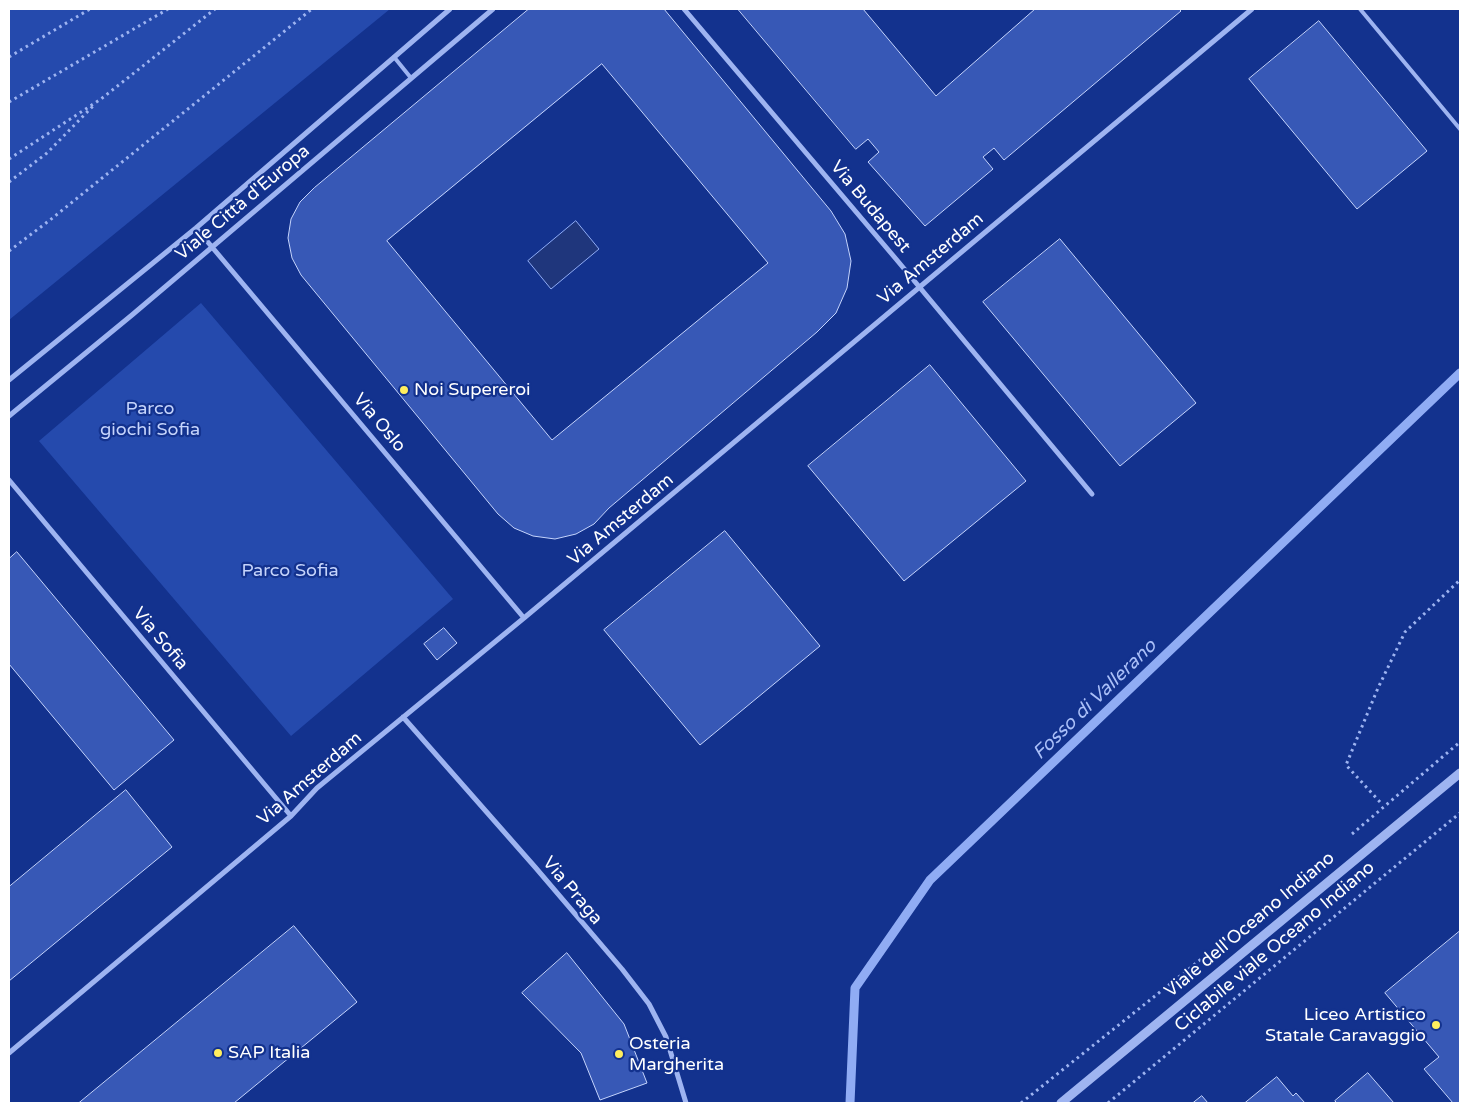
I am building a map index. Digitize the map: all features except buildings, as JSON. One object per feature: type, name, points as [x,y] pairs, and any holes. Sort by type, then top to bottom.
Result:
[{"type":"street","name":"Viale Città d'Europa","points":[[9,380],[196,228],[450,9]]},
{"type":"street","name":"Viale Città d'Europa","points":[[9,416],[132,316],[493,9]]},
{"type":"street","name":"Via Budapest","points":[[684,9],[1092,494]]},
{"type":"street","name":"Via Amsterdam","points":[[9,1053],[290,816],[318,788],[1252,9]]},
{"type":"street","name":"Via Oslo","points":[[196,228],[524,618]]},
{"type":"street","name":"Via Sofia","points":[[9,480],[290,816]]},
{"type":"street","name":"Via Praga","points":[[403,717],[535,867],[622,969],[649,1004],[666,1037],[686,1103]]},
{"type":"street","name":"Viale dell'Oceano Indiano","points":[[1061,1103],[1460,773]]},
{"type":"lane","points":[[1360,9],[1460,129]]},
{"type":"lane","points":[[394,57],[411,78]]},
{"type":"path","points":[[9,57],[90,9]]},
{"type":"path","points":[[9,102],[168,9]]},
{"type":"path","points":[[9,159],[101,99],[215,9]]},
{"type":"path","points":[[9,252],[312,9]]},
{"type":"path","points":[[9,182],[47,153],[101,99]]},
{"type":"path","points":[[1380,802],[1346,764],[1378,688],[1406,632],[1460,580]]},
{"type":"path","name":"Ciclabile viale Oceano Indiano","points":[[1350,836],[1460,742]]},
{"type":"path","name":"Ciclabile viale Oceano Indiano","points":[[1108,1103],[1460,813]]},
{"type":"path","points":[[1021,1103],[1207,955]]},
{"type":"green space","points":[[9,9],[390,9],[9,320]]},
{"type":"green space","name":"Parco Sofia","points":[[201,303],[453,599],[291,736],[39,441]]},
{"type":"shaded area","points":[[576,221],[599,249],[551,289],[528,261]]},
{"type":"waterway","name":"Fosso di Vallerano","points":[[850,1103],[855,988],[930,880],[1460,373]]},
{"type":"place","name":"Noi Supereroi","points":[[404,390]]},
{"type":"place","name":"Liceo Artistico Statale Caravaggio","points":[[1436,1025]]},
{"type":"place","name":"SAP Italia","points":[[218,1053]]},
{"type":"place","name":"Osteria Margherita","points":[[619,1054]]},
{"type":"park label","name":"Parco giochi Sofia","points":[[150,419]]}]
